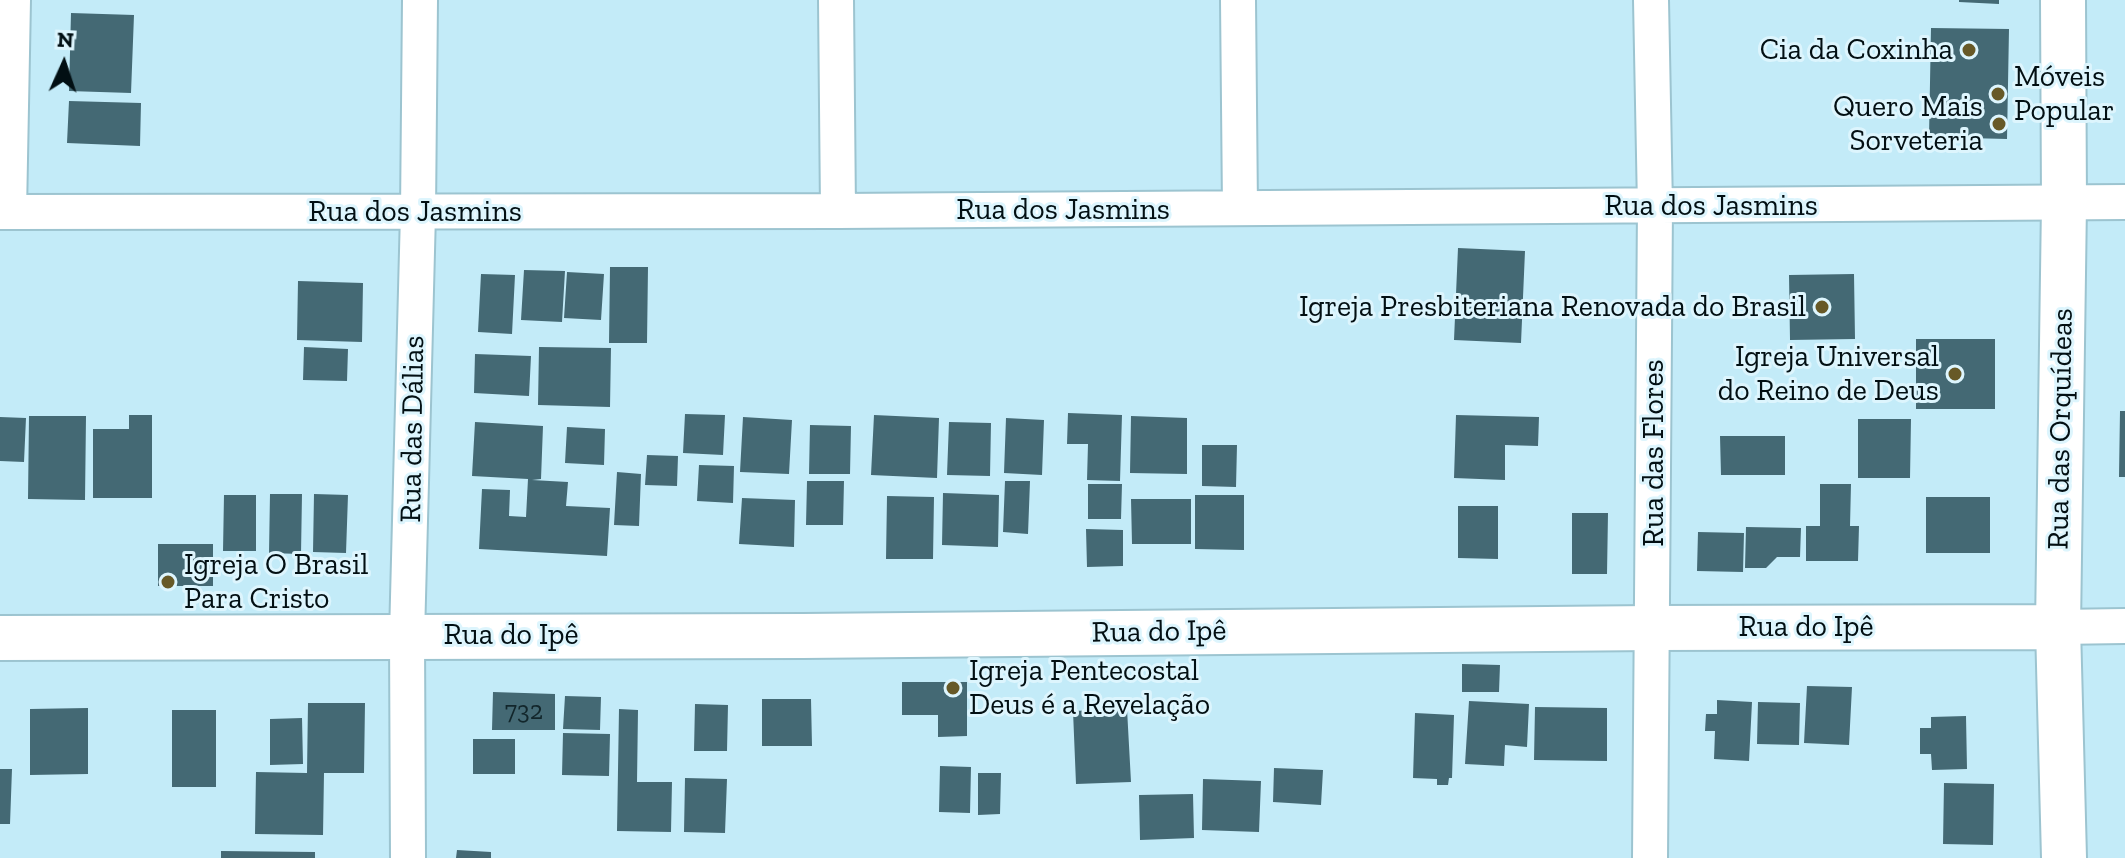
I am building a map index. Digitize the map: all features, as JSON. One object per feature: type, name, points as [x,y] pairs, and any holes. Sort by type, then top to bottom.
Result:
[{"type":"street","points":[[4,212],[13,0]]},
{"type":"street","name":"Rua das Dálias","points":[[408,858],[407,636],[420,0]]},
{"type":"street","points":[[836,0],[838,211]]},
{"type":"street","points":[[1238,0],[1240,208]]},
{"type":"street","name":"Rua das Flores","points":[[1650,858],[1655,207],[1651,0]]},
{"type":"street","name":"Rua das Orquídeas","points":[[2063,0],[2064,203],[2058,627],[2064,858]]},
{"type":"street","name":"Rua dos Jasmins","points":[[4,212],[418,213],[2125,202]]},
{"type":"street","name":"Rua do Ipê","points":[[0,638],[803,636],[2125,626]]},
{"type":"building","points":[[1999,0],[1999,4],[1959,2]]},
{"type":"building","points":[[71,13],[134,15],[131,93],[69,91]]},
{"type":"building","points":[[1931,28],[2009,29],[2007,139],[1929,137]]},
{"type":"building","points":[[69,101],[141,103],[140,146],[67,143]]},
{"type":"building","points":[[1458,248],[1525,251],[1521,343],[1454,340]]},
{"type":"building","points":[[610,267],[648,267],[647,343],[609,343]]},
{"type":"building","points":[[524,270],[565,271],[562,322],[521,320]]},
{"type":"building","points":[[567,272],[604,274],[601,320],[564,318]]},
{"type":"building","points":[[481,274],[515,275],[512,334],[478,332]]},
{"type":"building","name":"Igreja Presbiteriana Renovada do Brasil","points":[[1854,274],[1855,339],[1790,340],[1789,275]]},
{"type":"building","points":[[298,281],[363,283],[362,342],[297,340]]},
{"type":"building","name":"Igreja Universal do Reino de Deus","points":[[1916,339],[1995,339],[1995,409],[1916,409]]},
{"type":"building","points":[[304,347],[348,349],[347,381],[303,380]]},
{"type":"building","points":[[539,347],[611,348],[610,407],[538,405]]},
{"type":"building","points":[[475,354],[531,356],[529,396],[474,393]]},
{"type":"building","points":[[2120,411],[2125,411],[2125,477],[2119,477]]},
{"type":"building","points":[[1068,413],[1122,415],[1120,481],[1087,480],[1088,444],[1067,444]]},
{"type":"building","points":[[685,414],[725,415],[723,455],[683,453]]},
{"type":"building","points":[[129,415],[152,415],[152,498],[93,498],[93,429],[129,429]]},
{"type":"building","points":[[874,415],[939,418],[937,478],[871,475]]},
{"type":"building","points":[[1456,415],[1539,417],[1538,446],[1505,445],[1505,480],[1454,478]]},
{"type":"building","points":[[29,416],[86,416],[85,500],[28,499]]},
{"type":"building","points":[[1131,416],[1187,418],[1187,474],[1130,473]]},
{"type":"building","points":[[0,417],[26,418],[24,462],[0,461]]},
{"type":"building","points":[[743,417],[792,420],[789,474],[740,472]]},
{"type":"building","points":[[1006,418],[1044,420],[1042,475],[1004,473]]},
{"type":"building","points":[[1858,419],[1911,419],[1910,478],[1858,478]]},
{"type":"building","points":[[475,422],[543,426],[541,479],[532,480],[568,482],[566,506],[610,508],[607,556],[479,549],[482,489],[510,490],[509,516],[526,517],[528,479],[472,476]]},
{"type":"building","points":[[949,422],[991,423],[990,476],[947,475]]},
{"type":"building","points":[[810,425],[851,426],[850,474],[809,474]]},
{"type":"building","points":[[567,427],[605,429],[604,465],[565,463]]},
{"type":"building","points":[[1720,436],[1785,436],[1785,475],[1721,475]]},
{"type":"building","points":[[1202,445],[1237,445],[1236,487],[1202,486]]},
{"type":"building","points":[[647,455],[678,456],[677,486],[645,485]]},
{"type":"building","points":[[699,465],[734,466],[733,503],[697,501]]},
{"type":"building","points":[[617,472],[641,474],[639,526],[614,525]]},
{"type":"building","points":[[807,481],[844,481],[843,525],[806,525]]},
{"type":"building","points":[[1005,481],[1030,481],[1028,534],[1003,532]]},
{"type":"building","points":[[1088,484],[1122,484],[1121,519],[1088,519]]},
{"type":"building","points":[[1820,484],[1851,484],[1850,526],[1859,526],[1858,561],[1806,561],[1806,526],[1820,526]]},
{"type":"building","points":[[943,493],[999,495],[998,547],[942,545]]},
{"type":"building","points":[[270,494],[302,494],[301,554],[269,553]]},
{"type":"building","points":[[314,494],[348,495],[346,553],[313,552]]},
{"type":"building","points":[[224,495],[256,495],[256,551],[223,551]]},
{"type":"building","points":[[1195,495],[1244,495],[1244,550],[1195,549]]},
{"type":"building","points":[[887,496],[934,497],[933,559],[886,559]]},
{"type":"building","points":[[1926,497],[1990,497],[1990,553],[1926,553]]},
{"type":"building","points":[[742,498],[795,500],[794,547],[739,544]]},
{"type":"building","points":[[1131,499],[1191,499],[1191,544],[1132,544]]},
{"type":"building","points":[[1458,506],[1498,506],[1498,559],[1458,558]]},
{"type":"building","points":[[1572,513],[1608,513],[1607,574],[1572,574]]},
{"type":"building","points":[[1746,527],[1801,528],[1800,557],[1777,557],[1766,568],[1745,568]]},
{"type":"building","points":[[1086,529],[1123,530],[1123,566],[1087,567]]},
{"type":"building","points":[[1698,532],[1744,533],[1743,572],[1697,571]]},
{"type":"building","points":[[158,544],[213,544],[213,586],[158,586]]},
{"type":"building","points":[[1462,664],[1500,665],[1499,692],[1462,692]]},
{"type":"building","points":[[902,682],[967,682],[967,736],[938,737],[938,715],[902,715]]},
{"type":"building","points":[[1807,686],[1852,687],[1849,745],[1804,743]]},
{"type":"building","points":[[493,692],[555,694],[555,730],[492,730]]},
{"type":"building","points":[[565,696],[601,697],[600,730],[563,729]]},
{"type":"building","points":[[762,699],[811,699],[812,746],[762,746]]},
{"type":"building","points":[[1717,700],[1752,702],[1749,761],[1714,759],[1715,731],[1705,731],[1706,714],[1717,714]]},
{"type":"building","points":[[1469,701],[1529,704],[1527,747],[1505,745],[1504,766],[1465,764]]},
{"type":"building","points":[[1758,702],[1800,703],[1799,745],[1757,744]]},
{"type":"building","points":[[308,703],[365,703],[364,773],[324,773],[323,835],[255,834],[256,772],[307,773]]},
{"type":"building","points":[[695,704],[728,705],[727,751],[694,751]]},
{"type":"building","points":[[1535,707],[1607,708],[1607,761],[1534,760]]},
{"type":"building","points":[[88,708],[88,774],[30,775],[30,709]]},
{"type":"building","points":[[619,709],[638,710],[637,782],[672,782],[671,832],[617,831]]},
{"type":"building","points":[[1127,709],[1131,782],[1076,784],[1073,711]]},
{"type":"building","points":[[172,710],[216,710],[216,787],[172,787]]},
{"type":"building","points":[[1415,713],[1454,715],[1452,778],[1449,778],[1448,785],[1437,785],[1437,779],[1413,778]]},
{"type":"building","points":[[1966,716],[1967,769],[1932,770],[1931,754],[1920,754],[1920,728],[1931,728],[1931,717]]},
{"type":"building","points":[[302,718],[303,764],[270,765],[270,719]]},
{"type":"building","points":[[563,733],[610,734],[609,776],[562,775]]},
{"type":"building","points":[[473,739],[515,739],[515,774],[473,774]]},
{"type":"building","points":[[940,766],[971,767],[970,813],[939,812]]},
{"type":"building","points":[[1274,768],[1323,770],[1321,805],[1273,802]]},
{"type":"building","points":[[0,769],[12,769],[10,824],[0,824]]},
{"type":"building","points":[[978,773],[1001,773],[1000,814],[978,815]]},
{"type":"building","points":[[685,778],[727,779],[725,833],[684,832]]},
{"type":"building","points":[[1203,779],[1261,781],[1259,832],[1202,830]]},
{"type":"building","points":[[1944,783],[1994,784],[1993,845],[1943,844]]},
{"type":"building","points":[[1193,794],[1194,838],[1140,840],[1139,795]]},
{"type":"building","points":[[457,850],[491,852],[491,858],[456,858]]},
{"type":"building","points":[[221,851],[315,852],[315,858],[221,858]]},
{"type":"place","name":"Cia da Coxinha","points":[[1969,50]]},
{"type":"place","name":"Móveis Popular","points":[[1998,94]]},
{"type":"place","name":"Quero Mais Sorveteria","points":[[1999,124]]},
{"type":"place","name":"Igreja Presbiteriana Renovada do Brasil","points":[[1822,307]]},
{"type":"place","name":"Igreja Universal do Reino de Deus","points":[[1955,374]]},
{"type":"place","name":"Igreja O Brasil Para Cristo","points":[[168,582]]},
{"type":"place","name":"Igreja Pentecostal Deus é a Revelação","points":[[953,688]]}]
